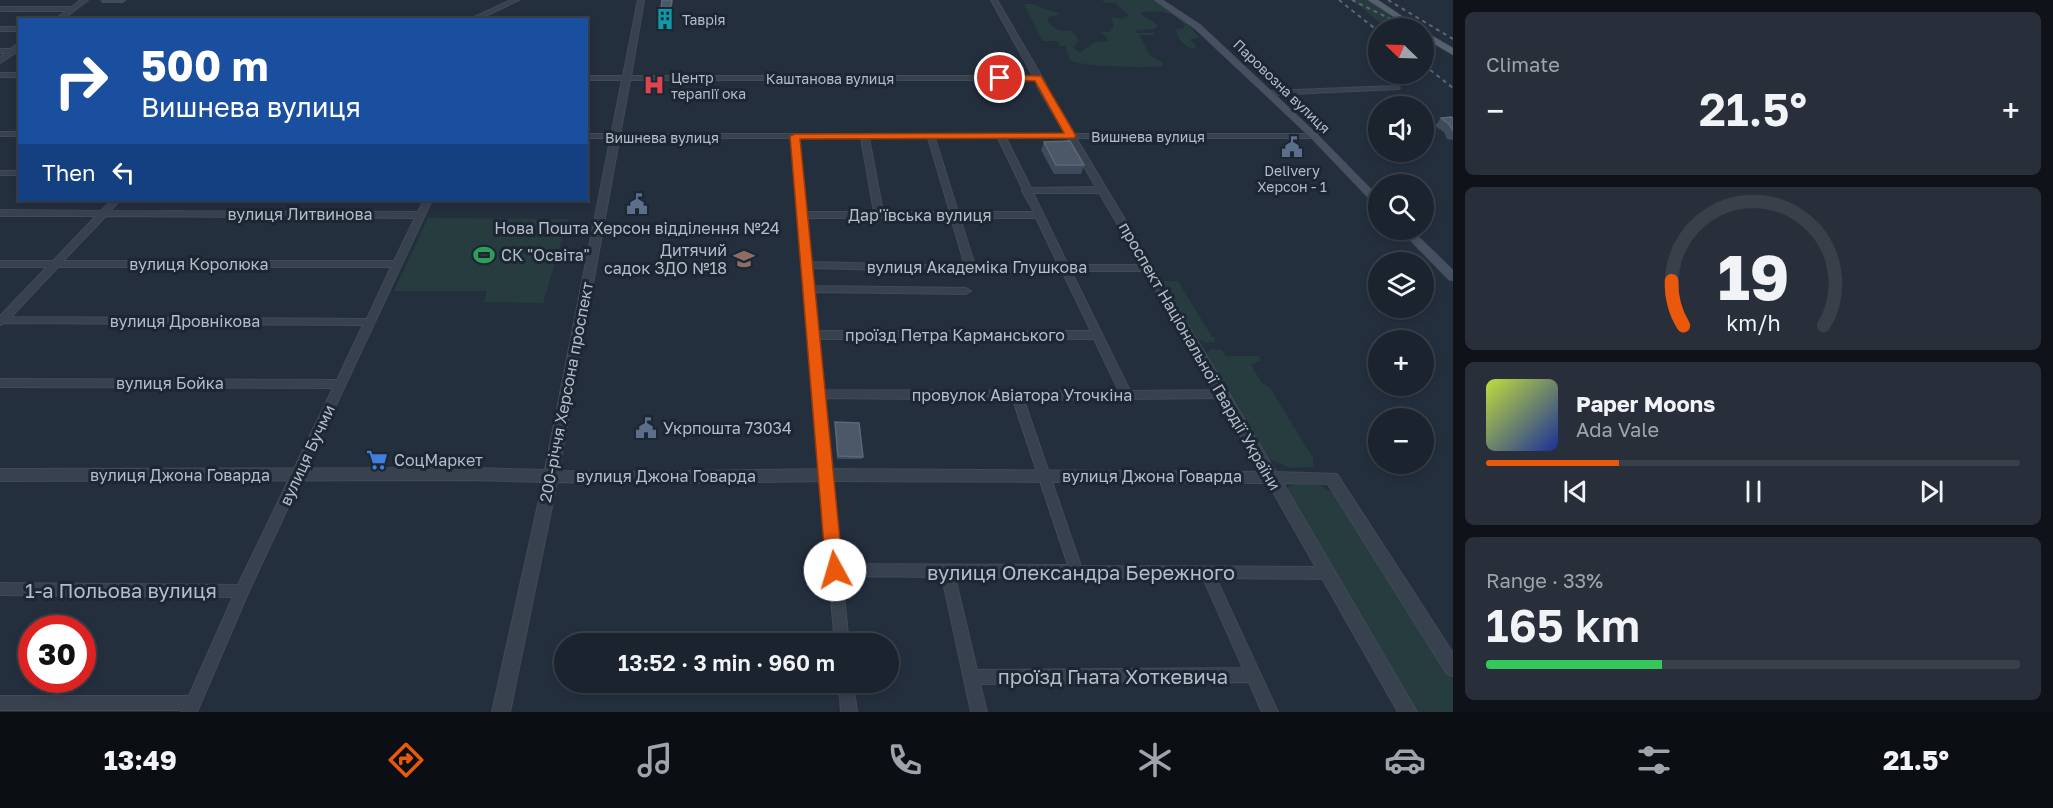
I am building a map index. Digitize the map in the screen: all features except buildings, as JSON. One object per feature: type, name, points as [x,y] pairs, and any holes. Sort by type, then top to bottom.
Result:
[{"type":"main road","name":"Паровозна вулиця","points":[[1158,0],[1198,27],[1314,136],[1368,192]]},
{"type":"main road","points":[[1372,0],[1400,18]]},
{"type":"main road","points":[[1434,40],[1453,52]]},
{"type":"main road","points":[[1416,240],[1453,277]]},
{"type":"street","points":[[60,18],[85,0]]},
{"type":"street","points":[[476,18],[516,0]]},
{"type":"street","name":"200-річчя Херсона проспект","points":[[501,712],[551,476],[641,0]]},
{"type":"street","name":"проспект Національної Гвардії України","points":[[994,0],[1102,190],[1224,394],[1408,712]]},
{"type":"street","points":[[0,9],[71,9]]},
{"type":"street","points":[[0,29],[18,29]]},
{"type":"street","points":[[0,51],[17,49]]},
{"type":"street","points":[[0,61],[17,49]]},
{"type":"street","points":[[0,75],[18,75]]},
{"type":"street","name":"Каштанова вулиця","points":[[588,78],[1038,78]]},
{"type":"street","points":[[1269,93],[1396,88]]},
{"type":"street","points":[[0,134],[18,134]]},
{"type":"street","name":"Вишнева вулиця","points":[[588,136],[1314,136]]},
{"type":"street","points":[[795,136],[841,633]]},
{"type":"street","points":[[1000,136],[1126,396]]},
{"type":"street","points":[[865,137],[879,214]]},
{"type":"street","points":[[931,137],[971,268]]},
{"type":"street","points":[[0,173],[18,173]]},
{"type":"street","points":[[1026,191],[1102,190]]},
{"type":"street","points":[[1,321],[115,201]]},
{"type":"street","name":"вулиця Бучми","points":[[190,708],[242,591],[428,201]]},
{"type":"street","name":"вулиця Литвинова","points":[[0,213],[421,214]]},
{"type":"street","name":"Дар'ївська вулиця","points":[[802,215],[1037,215]]},
{"type":"street","name":"вулиця Королюка","points":[[0,264],[53,266],[398,264]]},
{"type":"street","name":"вулиця Академіка Глушкова","points":[[807,265],[1148,268]]},
{"type":"street","points":[[809,289],[966,291]]},
{"type":"street","name":"вулиця Дровнікова","points":[[1,321],[370,322]]},
{"type":"street","name":"проїзд Петра Карманського","points":[[812,335],[1098,335]]},
{"type":"street","name":"вулиця Бойка","points":[[0,383],[340,384]]},
{"type":"street","name":"провулок Авіатора Уточкіна","points":[[819,394],[1126,396],[1224,394]]},
{"type":"street","points":[[1017,396],[1077,572]]},
{"type":"street","name":"вулиця Джона Говарда","points":[[0,475],[620,478],[825,475],[1332,478],[1453,668]]},
{"type":"street","name":"вулиця Олександра Бережного","points":[[835,570],[1328,573]]},
{"type":"street","points":[[947,571],[980,712]]},
{"type":"street","points":[[1207,573],[1270,712]]},
{"type":"street","name":"1-а Польова вулиця","points":[[0,589],[242,591]]},
{"type":"street","name":"проїзд Гната Хоткевича","points":[[972,676],[1253,675]]},
{"type":"street","points":[[847,693],[849,712]]},
{"type":"street","points":[[0,703],[190,708]]},
{"type":"green space","points":[[1102,0],[1152,0],[1184,20],[1200,38],[1190,39],[1196,46],[1193,49],[1190,48],[1178,36],[1176,29],[1184,28],[1185,25],[1175,16],[1165,12],[1142,12],[1140,13],[1158,26],[1154,29],[1136,30],[1137,33],[1154,33],[1154,35],[1139,35],[1150,56],[1163,63],[1162,66],[1086,64],[1071,60],[1065,46],[1060,46],[1057,41],[1043,41],[1024,4],[1032,4],[1060,14],[1047,18],[1054,28],[1072,31],[1079,41],[1073,48],[1080,52],[1096,42],[1108,41],[1100,32],[1110,32],[1114,26],[1111,17],[1122,19],[1129,15],[1115,3],[1105,3]]},
{"type":"green space","points":[[1352,0],[1367,0],[1395,18],[1374,18]]},
{"type":"green space","name":"СК \"Освіта\"","points":[[428,218],[568,219],[543,303],[484,302],[487,291],[394,291]]},
{"type":"green space","points":[[1163,281],[1178,281],[1212,337],[1215,337],[1215,342],[1206,343],[1198,339]]},
{"type":"green space","points":[[1211,349],[1222,350],[1226,356],[1259,356],[1261,360],[1251,365],[1262,383],[1270,388],[1313,458],[1313,467],[1290,468],[1270,459],[1206,354]]},
{"type":"green space","points":[[1295,483],[1322,486],[1335,495],[1453,679],[1453,712],[1415,712],[1286,492],[1287,488]]},
{"type":"railway","points":[[1339,0],[1368,23]]},
{"type":"railway","points":[[1352,0],[1389,18]]},
{"type":"railway","points":[[1388,0],[1453,39]]},
{"type":"railway","points":[[1434,73],[1453,88]]},
{"type":"place","name":"Таврія","points":[[665,19]]},
{"type":"place","name":"Центр терапії ока","points":[[654,85]]},
{"type":"place","name":"Delivery Херсон - 1","points":[[1292,147]]},
{"type":"place","name":"Нова Пошта Херсон відділення №24","points":[[637,204]]},
{"type":"place","name":"СК \"Освіта\"","points":[[484,255]]},
{"type":"place","name":"Дитячий садок ЗДО №18","points":[[744,259]]},
{"type":"place","name":"Укрпошта 73034","points":[[646,428]]},
{"type":"place","name":"СоцМаркет","points":[[377,460]]},
{"type":"route","points":[[835,570],[795,136],[1071,136],[1038,78],[1000,78]]}]
